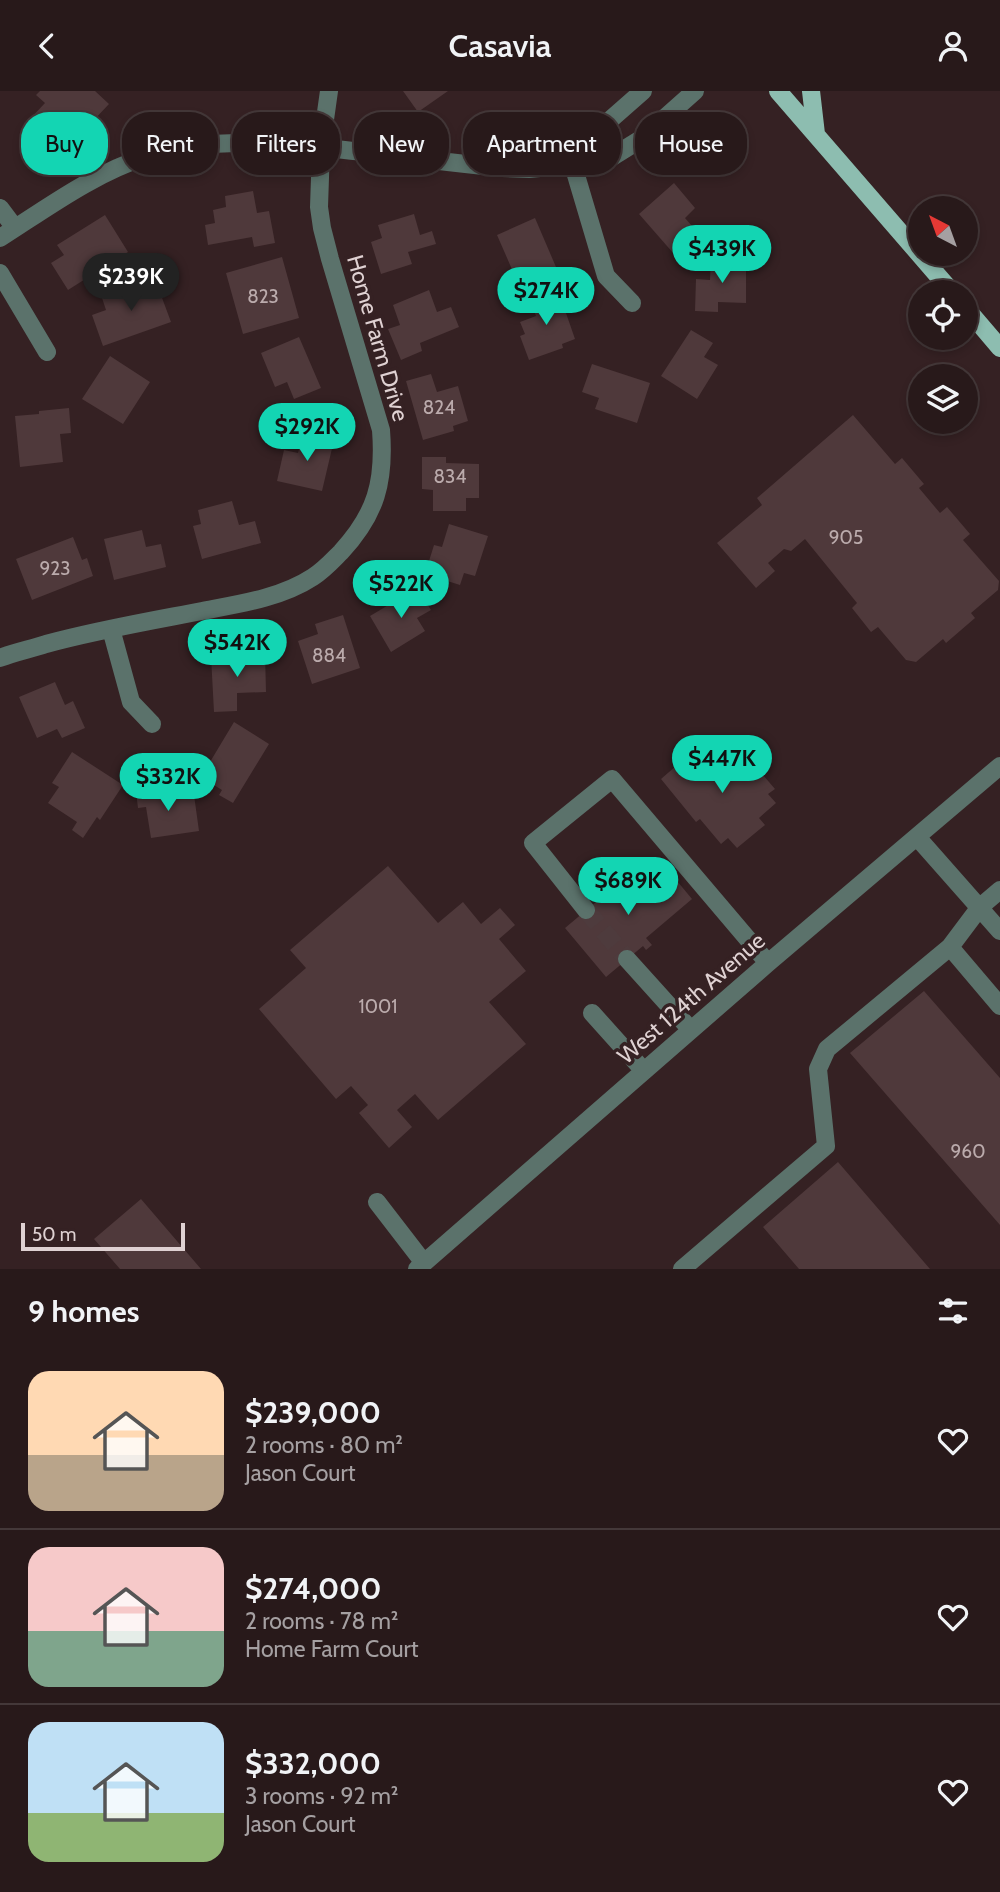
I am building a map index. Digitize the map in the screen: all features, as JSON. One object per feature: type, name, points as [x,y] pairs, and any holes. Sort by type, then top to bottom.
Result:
[{"type":"main road","points":[[778,91],[942,280]]},
{"type":"main road","points":[[811,91],[816,134]]},
{"type":"main road","points":[[978,322],[1000,348]]},
{"type":"street","name":"Home Farm Drive","points":[[326,112],[329,91]]},
{"type":"street","points":[[619,112],[643,91]]},
{"type":"street","points":[[621,152],[641,139],[695,91]]},
{"type":"street","points":[[0,208],[7,233],[88,182],[120,166],[149,155],[208,144],[232,143]]},
{"type":"street","points":[[340,150],[463,164]]},
{"type":"street","name":"Home Farm Drive","points":[[0,658],[64,639],[268,597],[314,577],[326,568],[352,539],[372,508],[378,489],[383,457],[381,430],[322,228],[319,207],[320,175]]},
{"type":"street","points":[[576,175],[606,276],[632,303]]},
{"type":"street","points":[[0,273],[47,352]]},
{"type":"street","points":[[111,629],[131,702],[152,723]]},
{"type":"street","name":"West 124th Avenue","points":[[420,1266],[768,963],[1000,766]]},
{"type":"street","points":[[586,910],[533,843],[612,779],[768,963]]},
{"type":"street","points":[[917,837],[1000,931]]},
{"type":"street","points":[[682,1269],[826,1146],[818,1069],[827,1049],[950,947],[980,907],[1000,890]]},
{"type":"street","points":[[950,947],[1000,1006]]},
{"type":"street","points":[[628,959],[691,1031]]},
{"type":"street","points":[[592,1013],[644,1072]]},
{"type":"street","points":[[377,1202],[420,1266]]},
{"type":"building","points":[[40,91],[95,91],[109,104],[101,112],[37,112],[45,103],[36,95]]},
{"type":"building","points":[[403,91],[448,91],[418,112]]},
{"type":"building","points":[[674,183],[695,208],[685,218],[698,233],[674,254],[639,214]]},
{"type":"building","points":[[253,191],[257,213],[269,211],[275,243],[254,247],[252,237],[208,245],[205,225],[215,223],[213,210],[226,207],[225,196]]},
{"type":"building","points":[[414,214],[420,235],[432,231],[436,244],[408,252],[412,264],[381,274],[371,242],[382,238],[378,225]]},
{"type":"building","points":[[105,215],[128,252],[68,290],[51,263],[64,255],[57,245]]},
{"type":"building","points":[[535,218],[556,267],[518,283],[497,235]]},
{"type":"building","points":[[282,257],[299,318],[243,334],[226,273]]},
{"type":"building","points":[[711,258],[746,259],[746,303],[718,302],[718,312],[695,311],[696,279],[710,280]]},
{"type":"building","points":[[155,279],[171,322],[103,346],[92,315],[106,310],[102,298]]},
{"type":"building","points":[[429,290],[437,312],[451,307],[459,327],[420,343],[422,351],[401,360],[388,329],[400,325],[393,305]]},
{"type":"building","points":[[558,290],[575,339],[562,344],[563,348],[529,360],[520,336],[525,334],[520,322],[536,316],[530,300]]},
{"type":"building","points":[[691,330],[713,343],[704,357],[718,365],[697,399],[661,376]]},
{"type":"building","points":[[299,337],[321,388],[294,399],[287,382],[275,387],[261,353]]},
{"type":"building","points":[[110,356],[150,382],[123,424],[82,399]]},
{"type":"building","points":[[592,364],[650,383],[637,423],[595,409],[599,398],[582,392]]},
{"type":"building","points":[[431,374],[437,392],[458,386],[468,421],[453,426],[454,431],[423,440],[406,381]]},
{"type":"building","points":[[69,408],[71,433],[60,434],[63,462],[20,467],[15,416]]},
{"type":"building","points":[[853,415],[895,464],[902,458],[924,484],[919,488],[940,513],[947,507],[970,534],[963,540],[999,581],[998,590],[971,613],[975,618],[946,643],[943,639],[916,662],[906,660],[878,627],[871,632],[852,608],[857,603],[805,539],[791,551],[784,549],[768,563],[775,571],[756,588],[717,543],[762,505],[757,498]]},
{"type":"building","points":[[303,433],[334,440],[322,491],[277,481],[284,450],[298,453]]},
{"type":"building","points":[[422,457],[446,457],[446,463],[479,464],[479,498],[466,498],[466,511],[433,511],[433,490],[422,489]]},
{"type":"building","points":[[232,501],[239,525],[255,521],[261,543],[202,559],[193,526],[201,524],[198,510]]},
{"type":"building","points":[[449,524],[488,536],[475,576],[464,573],[460,585],[425,574],[434,545],[442,547]]},
{"type":"building","points":[[142,530],[146,547],[161,544],[166,567],[114,580],[104,539]]},
{"type":"building","points":[[73,537],[82,560],[87,558],[93,576],[32,600],[16,559]]},
{"type":"building","points":[[417,588],[431,610],[417,618],[425,631],[391,652],[370,616]]},
{"type":"building","points":[[343,615],[360,668],[312,684],[298,641],[318,634],[315,624]]},
{"type":"building","points":[[265,653],[266,692],[237,693],[237,711],[214,712],[211,656]]},
{"type":"building","points":[[55,682],[65,705],[73,701],[85,728],[62,738],[57,729],[37,738],[19,697]]},
{"type":"building","points":[[234,722],[269,744],[233,803],[219,795],[222,790],[201,777]]},
{"type":"building","points":[[724,740],[757,780],[763,775],[775,789],[768,794],[776,803],[759,818],[765,825],[737,848],[728,838],[721,844],[700,819],[696,822],[661,779],[684,759],[691,768]]},
{"type":"building","points":[[72,752],[123,785],[100,820],[97,817],[83,838],[72,830],[77,822],[48,803],[59,787],[52,783]]},
{"type":"building","points":[[168,787],[169,798],[194,795],[199,831],[151,838],[146,807],[138,808],[136,792]]},
{"type":"building","points":[[658,858],[692,899],[646,938],[652,945],[646,950],[643,946],[606,977],[565,928],[608,892],[612,897]]},
{"type":"building","points":[[388,866],[438,923],[463,902],[481,924],[500,908],[515,925],[499,939],[526,971],[489,1002],[526,1044],[438,1120],[415,1094],[397,1110],[412,1127],[389,1148],[359,1113],[368,1105],[351,1086],[336,1099],[259,1009],[306,968],[290,950]]},
{"type":"building","points":[[924,991],[1000,1078],[1000,1225],[850,1053]]},
{"type":"building","points":[[838,1162],[930,1269],[799,1269],[763,1227]]},
{"type":"building","points":[[141,1199],[201,1269],[120,1269],[94,1239]]},
{"type":"tunnel","points":[[586,910],[627,959]]}]
